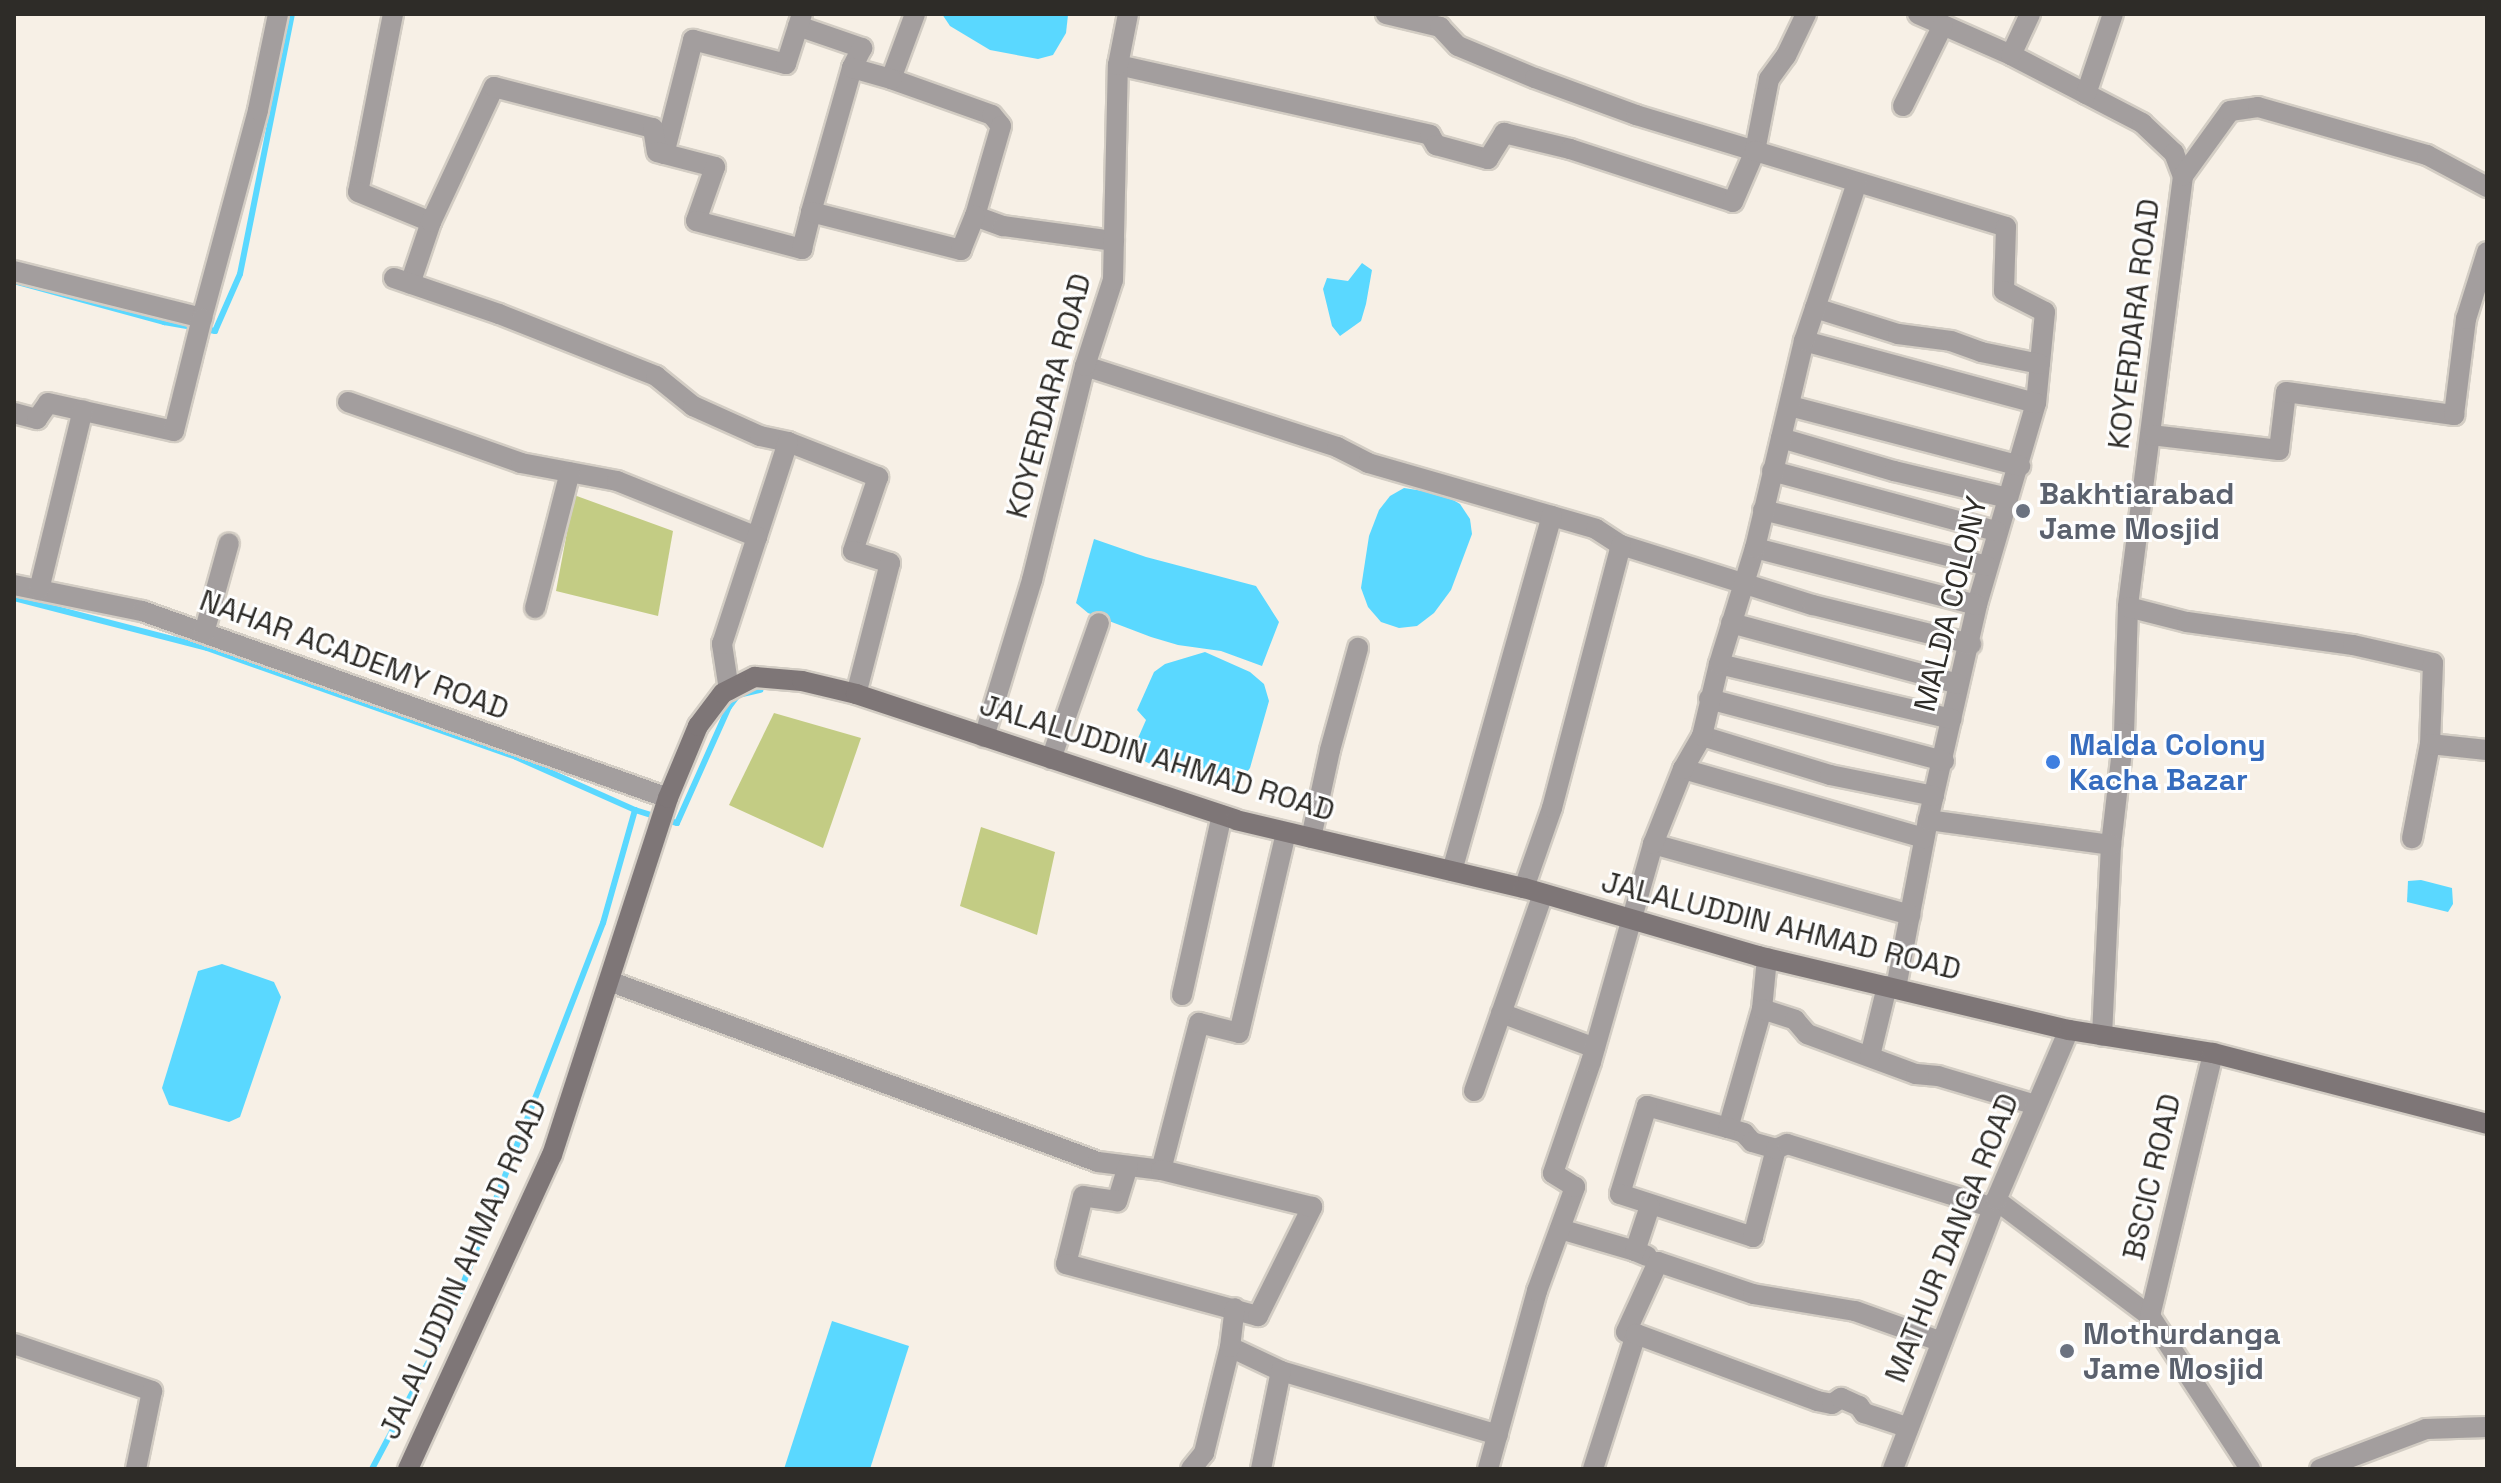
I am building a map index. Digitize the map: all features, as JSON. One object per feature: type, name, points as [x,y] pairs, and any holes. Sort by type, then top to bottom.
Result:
[{"type":"street","points":[[14,413],[37,419],[48,403],[174,431],[255,124],[278,14]]},
{"type":"street","points":[[393,14],[358,192],[431,222]]},
{"type":"street","points":[[891,79],[915,14]]},
{"type":"street","name":"KOYERDARA ROAD","points":[[984,737],[1032,580],[1085,366],[1113,280],[1118,65],[1128,14]]},
{"type":"street","points":[[1386,14],[1442,20],[1458,46],[1535,78],[1636,115],[1857,183],[1804,341],[1755,548],[1709,699],[1702,736],[1683,769],[1653,844],[1595,1048],[1553,1173],[1575,1187],[1537,1291],[1488,1469]]},
{"type":"street","points":[[1118,65],[1430,135],[1436,145],[1488,159],[1504,133],[1570,149],[1733,202],[1755,151],[1769,79],[1786,56],[1806,14]]},
{"type":"street","name":"KOYERDARA ROAD","points":[[1918,14],[2011,55],[2142,123],[2174,153],[2183,176],[2128,607],[2124,733],[2111,845],[2102,1036]]},
{"type":"street","points":[[2011,55],[2030,14]]},
{"type":"street","points":[[2086,94],[2113,14]]},
{"type":"street","points":[[664,154],[693,40],[786,64],[800,20],[862,48],[852,68],[802,249],[696,221],[715,167],[664,154],[657,152],[653,128],[494,87],[402,281],[499,314],[656,376],[693,406],[760,436],[788,442],[878,477],[853,551],[890,563],[856,694]]},
{"type":"street","points":[[1903,106],[1943,25]]},
{"type":"street","points":[[811,212],[961,250],[975,216],[1001,126],[992,115],[852,68]]},
{"type":"street","points":[[2183,176],[2230,111],[2258,107],[2427,155],[2487,187]]},
{"type":"street","name":"MALDA COLONY","points":[[1857,183],[2006,227],[2004,291],[2045,312],[2036,403],[2020,466],[1996,531],[1977,605],[1971,644],[1958,684],[1944,761],[1926,829],[1910,915],[1870,1056]]},
{"type":"street","points":[[975,216],[1003,226],[1114,241]]},
{"type":"street","points":[[2151,435],[2279,450],[2286,392],[2454,415],[2466,319],[2487,252]]},
{"type":"street","points":[[14,271],[202,318]]},
{"type":"street","points":[[1815,308],[1898,334],[1951,341],[1981,352],[2040,364]]},
{"type":"street","points":[[1804,341],[2036,403]]},
{"type":"street","points":[[1085,366],[1337,447],[1368,463],[1596,529],[1621,545],[1813,605],[1971,644]]},
{"type":"street","points":[[348,402],[521,463],[617,481],[757,537]]},
{"type":"street","points":[[1790,406],[2020,466]]},
{"type":"street","points":[[39,590],[83,410]]},
{"type":"street","points":[[1781,438],[1894,471],[2008,498]]},
{"type":"street","points":[[729,690],[722,644],[788,442]]},
{"type":"street","points":[[1772,471],[1996,531]]},
{"type":"street","points":[[535,608],[570,472]]},
{"type":"street","points":[[1763,510],[1987,566]]},
{"type":"street","points":[[1452,871],[1552,516]]},
{"type":"street","points":[[204,633],[229,543]]},
{"type":"street","points":[[1474,1091],[1501,1013],[1621,545]]},
{"type":"street","points":[[1755,548],[1977,605]]},
{"type":"street","name":"NAHAR ACADEMY ROAD","points":[[14,585],[142,611],[668,798]]},
{"type":"street","points":[[2128,607],[2187,622],[2353,645],[2433,663],[2430,744],[2412,838]]},
{"type":"street","points":[[1051,759],[1099,623]]},
{"type":"street","points":[[1731,623],[1958,684]]},
{"type":"street","points":[[1311,838],[1330,750],[1358,648]]},
{"type":"street","points":[[1719,664],[1952,719]]},
{"type":"street","name":"JALALUDDIN AHMAD ROAD","points":[[408,1469],[552,1155],[668,798],[698,726],[729,690],[755,677],[802,681],[856,694],[1222,815],[1533,891],[1632,922],[1767,958],[2069,1030],[2213,1053],[2487,1124]]},
{"type":"street","points":[[1709,699],[1944,761]]},
{"type":"street","points":[[1702,736],[1830,775],[1934,796]]},
{"type":"street","points":[[2430,744],[2487,750]]},
{"type":"street","points":[[1683,769],[1926,829],[2111,845]]},
{"type":"street","points":[[1182,995],[1222,815]]},
{"type":"street","points":[[1161,1170],[1199,1023],[1239,1033],[1286,833]]},
{"type":"street","points":[[1653,844],[1910,915]]},
{"type":"street","points":[[1728,1128],[1762,1009],[1767,958]]},
{"type":"street","points":[[609,981],[1098,1162],[1161,1170],[1312,1207],[1258,1316],[1066,1264],[1083,1196],[1117,1201],[1128,1166]]},
{"type":"street","points":[[1762,1009],[1795,1020],[1807,1034],[1916,1074],[1938,1076],[2036,1105]]},
{"type":"street","points":[[1501,1013],[1595,1048]]},
{"type":"street","name":"MATHUR DANGA ROAD","points":[[1893,1469],[1995,1204],[2069,1030]]},
{"type":"street","name":"BSCIC ROAD","points":[[2150,1316],[2213,1053]]},
{"type":"street","points":[[1647,1106],[1728,1128],[1744,1133],[1752,1142],[1776,1149],[1753,1237],[1620,1194],[1647,1106]]},
{"type":"street","name":"BSCIC ROAD","points":[[1776,1149],[1787,1144],[1995,1204],[2150,1316],[2250,1469]]},
{"type":"street","points":[[1635,1251],[1650,1206]]},
{"type":"street","points":[[1560,1229],[1635,1251],[1658,1262],[1753,1294],[1855,1311],[1942,1342]]},
{"type":"street","points":[[1658,1262],[1626,1332],[1817,1401],[1832,1404],[1841,1398],[1859,1406],[1864,1413],[1909,1428]]},
{"type":"street","points":[[1191,1469],[1204,1453],[1230,1347],[1235,1308]]},
{"type":"street","points":[[1593,1469],[1636,1334]]},
{"type":"street","points":[[14,1344],[152,1391],[136,1469]]},
{"type":"street","points":[[1230,1347],[1281,1371],[1498,1435]]},
{"type":"street","points":[[1261,1469],[1281,1371]]},
{"type":"street","points":[[2320,1469],[2426,1429],[2487,1427]]},
{"type":"green space","points":[[574,495],[673,531],[658,616],[556,591]]},
{"type":"green space","points":[[774,713],[861,738],[823,848],[729,805]]},
{"type":"green space","points":[[981,827],[1055,852],[1037,935],[960,906]]},
{"type":"water","points":[[942,14],[1068,15],[1066,33],[1053,55],[1038,59],[990,50],[950,26]]},
{"type":"water","points":[[1362,263],[1372,270],[1361,321],[1340,336],[1332,326],[1323,289],[1327,278],[1348,281]]},
{"type":"water","points":[[1404,488],[1443,494],[1460,504],[1470,519],[1472,534],[1451,590],[1434,613],[1417,626],[1399,628],[1381,622],[1368,607],[1361,588],[1369,536],[1379,510],[1390,496]]},
{"type":"water","points":[[1094,539],[1146,557],[1256,586],[1279,622],[1262,666],[1221,651],[1178,645],[1151,637],[1088,613],[1076,603]]},
{"type":"water","points":[[1205,652],[1250,672],[1264,684],[1269,701],[1250,768],[1236,787],[1154,766],[1131,754],[1146,720],[1137,710],[1154,672],[1165,664]]},
{"type":"water","points":[[2421,880],[2452,888],[2453,904],[2448,912],[2407,902],[2408,881]]},
{"type":"water","points":[[222,964],[274,982],[281,997],[240,1117],[229,1122],[169,1105],[162,1088],[198,971]]},
{"type":"water","points":[[832,1321],[909,1346],[870,1469],[784,1469]]},
{"type":"waterway","points":[[14,281],[164,322],[215,331],[240,274],[292,14]]},
{"type":"waterway","points":[[14,598],[207,648],[516,757],[635,810],[603,923],[445,1331],[372,1469]]},
{"type":"waterway","points":[[635,810],[677,823],[729,707],[738,695],[760,690]]},
{"type":"place","name":"Bakhtiarabad Jame Mosjid","points":[[2023,511]]},
{"type":"place","name":"Malda Colony Kacha Bazar","points":[[2053,762]]},
{"type":"place","name":"Mothurdanga Jame Mosjid","points":[[2067,1351]]}]
